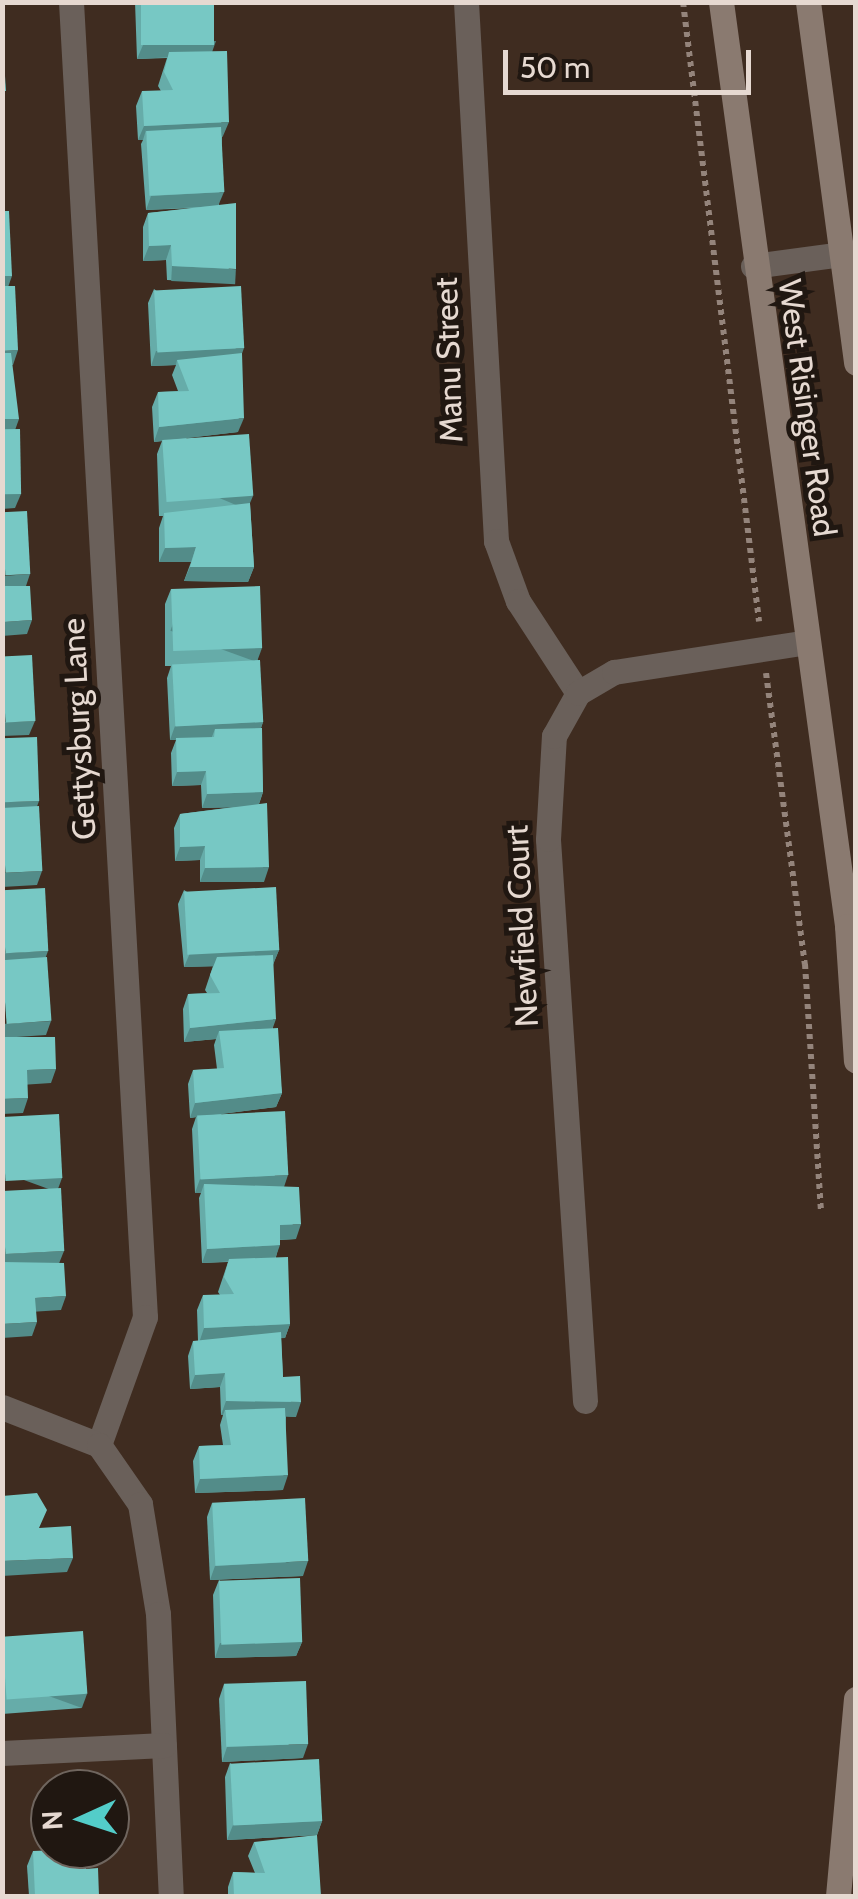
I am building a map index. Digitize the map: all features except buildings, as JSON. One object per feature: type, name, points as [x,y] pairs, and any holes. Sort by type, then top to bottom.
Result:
[{"type":"main road","name":"West Risinger Road","points":[[721,2],[753,266],[808,642],[856,1061]]},
{"type":"main road","name":"West Risinger Road","points":[[808,2],[846,254],[856,363]]},
{"type":"main road","points":[[838,1896],[856,1699]]},
{"type":"street","name":"Gettysburg Lane","points":[[71,2],[145,1317],[100,1445]]},
{"type":"street","name":"Manu Street","points":[[466,2],[496,541],[518,601],[578,693]]},
{"type":"street","points":[[753,266],[846,254]]},
{"type":"street","points":[[578,693],[614,672],[808,642]]},
{"type":"street","name":"Newfield Court","points":[[578,693],[554,736],[546,780],[584,1400]]},
{"type":"street","points":[[2,1407],[100,1445],[140,1504],[164,1745],[171,1896]]},
{"type":"street","points":[[2,1753],[164,1745]]},
{"type":"path","points":[[683,2],[804,964],[821,1210]]}]
